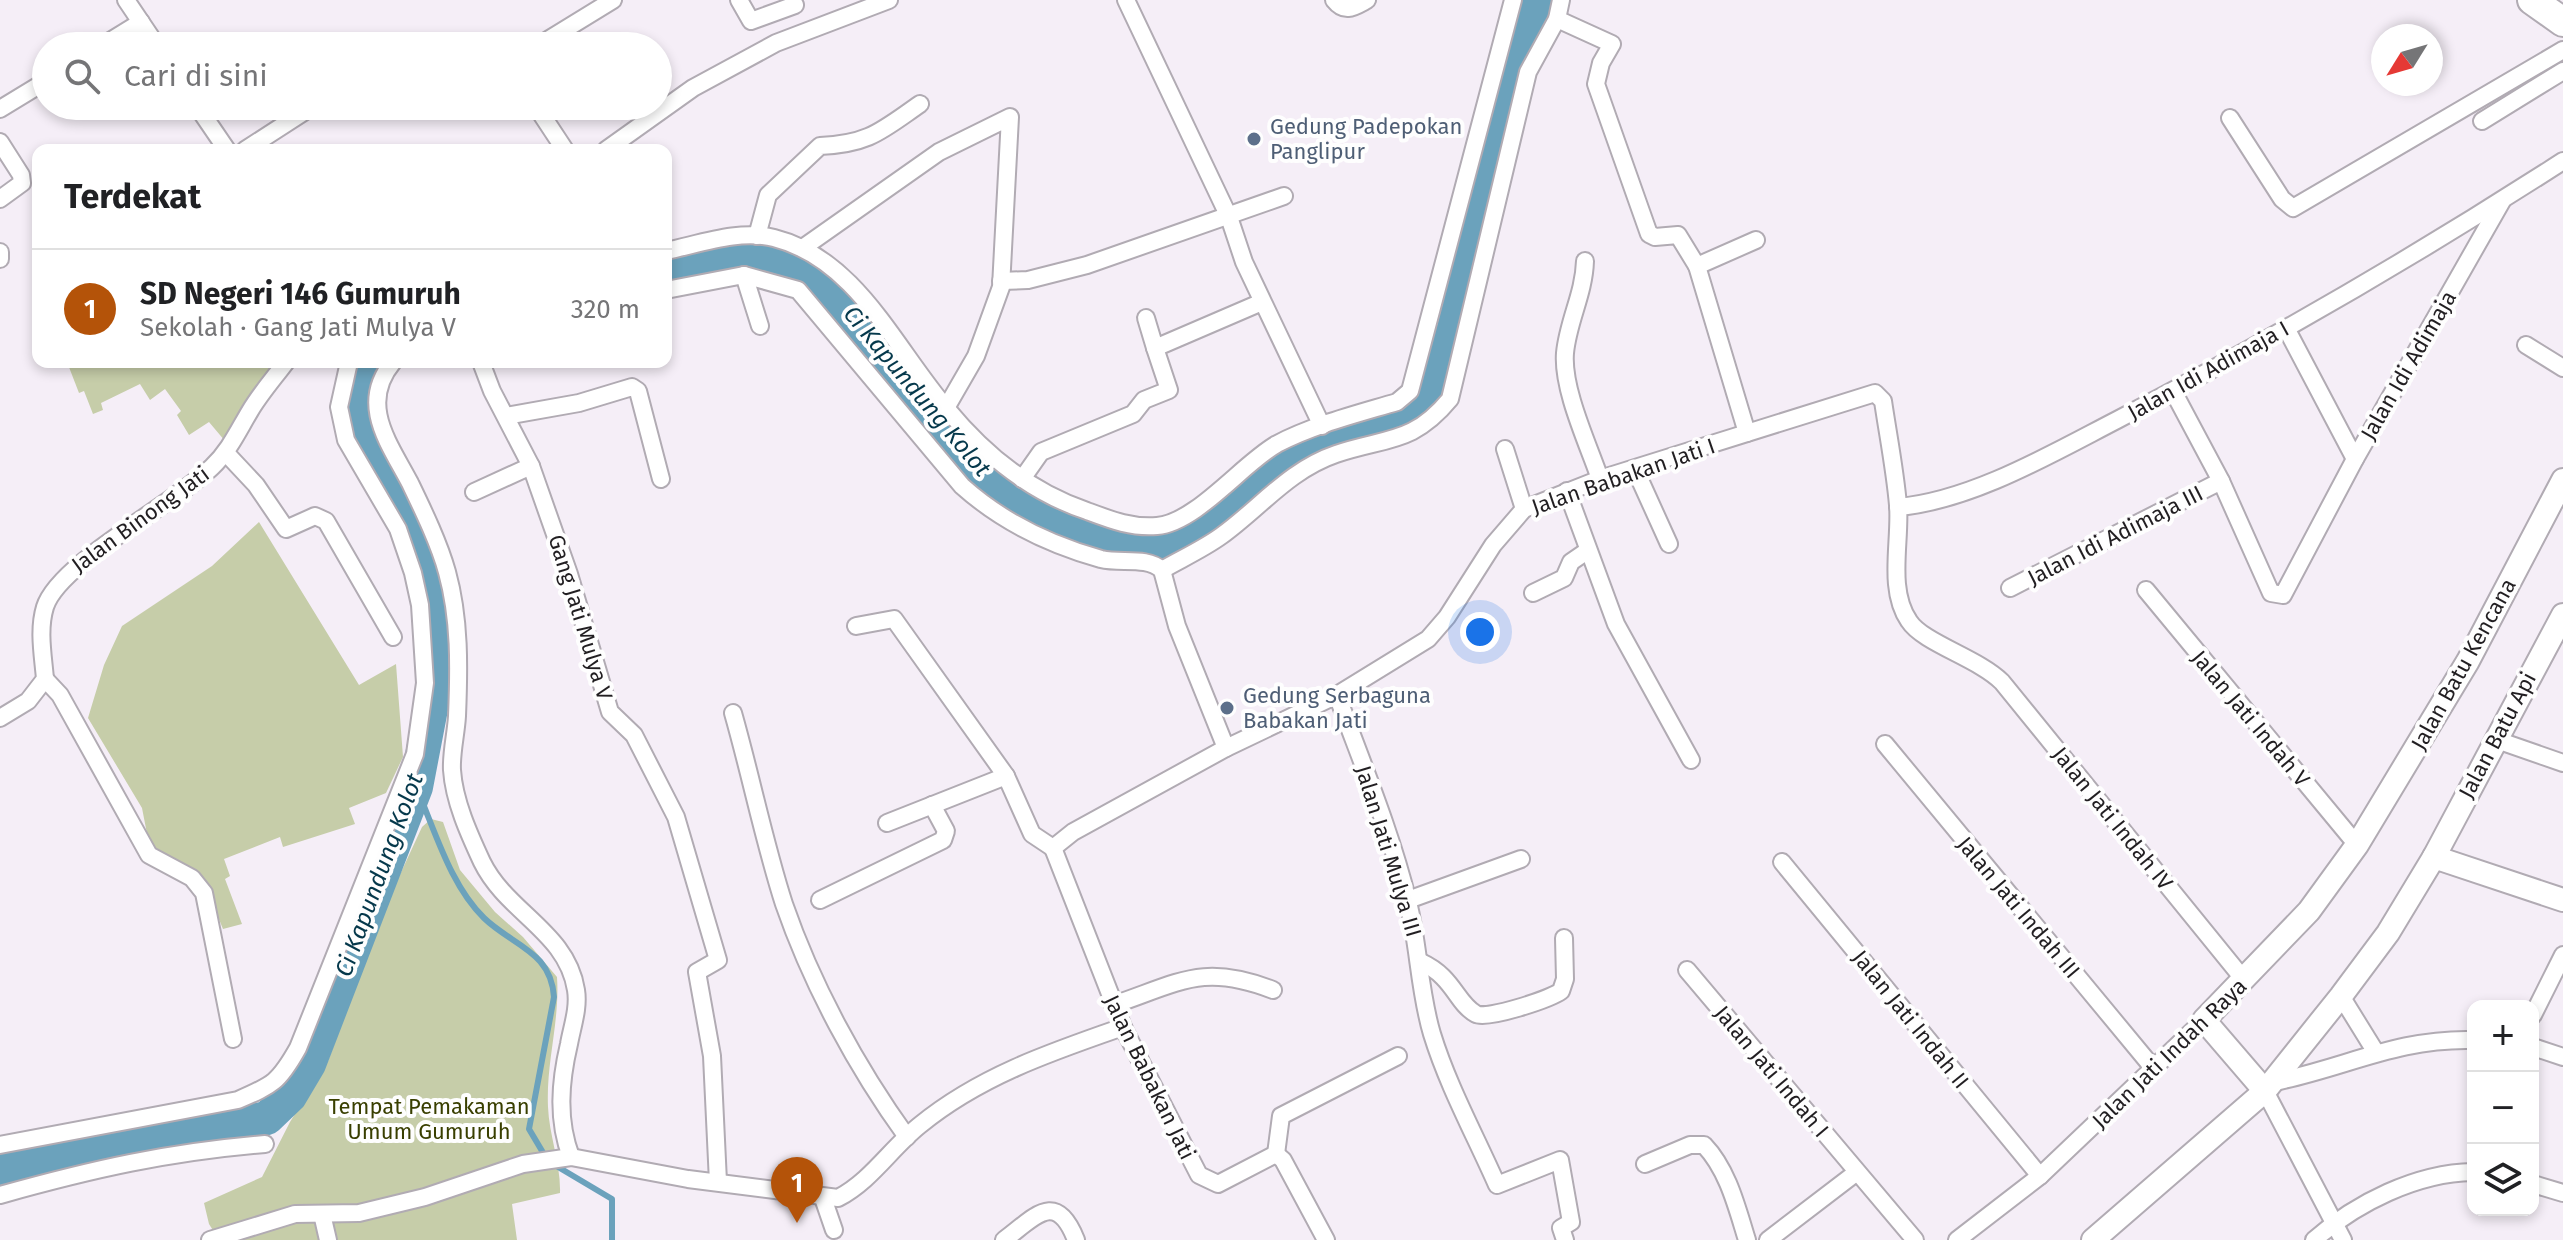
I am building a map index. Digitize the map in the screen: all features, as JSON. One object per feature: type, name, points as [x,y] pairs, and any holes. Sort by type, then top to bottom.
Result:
[{"type":"highway","points":[[2532,0],[2563,22]]},
{"type":"street","points":[[126,0],[148,32]]},
{"type":"street","points":[[561,32],[613,0]]},
{"type":"street","points":[[739,0],[751,21],[795,2],[808,30]]},
{"type":"street","points":[[672,103],[693,88],[776,43],[862,5],[889,0]]},
{"type":"street","points":[[1126,0],[1229,217],[1244,262],[1283,338],[1322,426]]},
{"type":"street","points":[[1334,0],[1342,8],[1350,9],[1367,0]]},
{"type":"street","points":[[672,250],[745,235],[804,247],[858,293],[946,408],[991,457],[1063,503],[1129,526],[1160,526],[1206,501],[1275,445],[1397,402],[1410,391],[1513,0]]},
{"type":"street","points":[[1162,570],[1221,536],[1278,485],[1334,454],[1409,435],[1426,425],[1450,399],[1528,72],[1557,19],[1561,0]]},
{"type":"street","points":[[1557,19],[1610,42],[1596,84],[1649,234],[1655,237],[1678,235],[1697,266],[1747,433]]},
{"type":"street","points":[[125,32],[141,22]]},
{"type":"street","points":[[2230,118],[2282,199],[2293,208],[2563,50]]},
{"type":"street","points":[[2482,121],[2563,71]]},
{"type":"street","points":[[0,109],[32,90]]},
{"type":"street","points":[[757,236],[768,195],[820,146],[853,145],[876,134],[920,104]]},
{"type":"street","points":[[804,247],[939,152],[1007,116],[1010,119],[1001,281],[976,356],[946,408]]},
{"type":"street","points":[[207,120],[223,144]]},
{"type":"street","points":[[254,144],[291,120]]},
{"type":"street","points":[[545,120],[561,144]]},
{"type":"street","points":[[614,144],[648,120]]},
{"type":"street","points":[[0,142],[21,175],[22,183],[0,199]]},
{"type":"street","name":"Jalan Idi Adimaja","points":[[2283,595],[2355,459],[2503,200],[2563,161]]},
{"type":"street","points":[[1001,281],[1028,280],[1087,265],[1284,196]]},
{"type":"street","name":"Jalan Idi Adimaja I","points":[[1898,507],[1931,503],[1961,493],[2070,445],[2286,328],[2503,200]]},
{"type":"street","points":[[1697,266],[1756,240]]},
{"type":"street","points":[[0,252],[0,259]]},
{"type":"street","points":[[1585,261],[1584,282],[1565,362],[1569,388],[1600,479]]},
{"type":"street","points":[[744,275],[760,326]]},
{"type":"street","points":[[672,289],[744,275],[798,290],[962,486],[990,512],[1026,530],[1102,559],[1145,562],[1162,570],[1177,626],[1226,748]]},
{"type":"street","points":[[1155,348],[1262,302]]},
{"type":"street","points":[[1022,479],[1041,452],[1139,411],[1144,401],[1169,390],[1146,318]]},
{"type":"street","points":[[2286,328],[2355,459]]},
{"type":"street","points":[[2526,345],[2563,368]]},
{"type":"street","name":"Jalan Binong Jati","points":[[45,679],[41,623],[46,603],[66,574],[151,516],[226,453],[251,408],[281,368]]},
{"type":"street","points":[[0,1145],[238,1100],[265,1091],[277,1083],[298,1048],[415,754],[425,683],[420,605],[413,573],[398,529],[352,454],[343,425],[339,407],[348,368]]},
{"type":"street","points":[[390,368],[378,389],[378,417],[387,446],[410,483],[444,560],[459,637],[452,767],[454,791],[494,885],[507,901],[536,923],[572,969],[576,1005],[560,1095],[566,1158]]},
{"type":"street","name":"Gang Jati Mulya V","points":[[483,368],[531,466],[569,574],[610,712],[634,735],[676,817],[718,959],[697,972],[712,1056],[718,1182]]},
{"type":"street","points":[[506,416],[579,403],[632,387],[638,391],[661,479]]},
{"type":"street","name":"Jalan Idi Adimaja III","points":[[2173,391],[2221,481],[2271,593],[2283,595]]},
{"type":"street","name":"Jalan Babakan Jati I","points":[[1053,848],[1073,832],[1226,748],[1337,695],[1428,639],[1447,617],[1493,545],[1524,509],[1567,491],[1868,394],[1883,401],[1898,507]]},
{"type":"street","points":[[1505,449],[1524,509]]},
{"type":"street","points":[[226,453],[256,485],[286,529],[315,516],[326,521],[393,637]]},
{"type":"street","points":[[474,492],[531,466]]},
{"type":"street","points":[[1635,469],[1669,544]]},
{"type":"street","name":"Jalan Batu Kencana","points":[[2357,845],[2468,661],[2563,480]]},
{"type":"street","name":"Jalan Idi Adimaja III","points":[[2010,588],[2221,481]]},
{"type":"street","points":[[1567,491],[1616,624],[1691,760]]},
{"type":"street","name":"Jalan Jati Indah IV","points":[[1898,507],[1897,563],[1902,604],[1908,621],[1918,631],[1974,661],[2002,682],[2245,981]]},
{"type":"street","points":[[1533,593],[1564,578],[1572,560],[1587,551]]},
{"type":"street","name":"Jalan Jati Indah V","points":[[2146,590],[2357,845]]},
{"type":"street","name":"Jalan Batu Api","points":[[2093,1240],[2269,1087],[2341,996],[2388,933],[2434,857],[2494,739],[2555,645],[2563,615]]},
{"type":"street","points":[[856,626],[894,619],[1006,776],[1032,834],[1053,848]]},
{"type":"street","points":[[0,718],[28,701],[45,679],[60,695],[149,855],[192,878],[204,893],[233,1039]]},
{"type":"street","name":"Jalan Jati Mulya III","points":[[1337,695],[1376,800],[1408,900],[1421,962],[1423,1000],[1441,1062],[1497,1185],[1560,1160],[1571,1222],[1561,1228],[1565,1240]]},
{"type":"street","points":[[733,713],[785,904],[843,1038],[871,1087],[907,1137]]},
{"type":"street","points":[[2494,739],[2563,763]]},
{"type":"street","name":"Jalan Jati Indah III","points":[[1885,744],[2154,1069]]},
{"type":"street","points":[[887,823],[1006,776]]},
{"type":"street","points":[[820,900],[943,840],[946,831],[932,805]]},
{"type":"street","name":"Jalan Jati Indah Raya","points":[[1957,1240],[2040,1176],[2245,981],[2309,911],[2357,845]]},
{"type":"street","name":"Jalan Babakan Jati","points":[[1053,848],[1113,1005],[1199,1175],[1218,1184],[1276,1154]]},
{"type":"street","points":[[2434,857],[2563,900]]},
{"type":"street","points":[[1408,900],[1521,859]]},
{"type":"street","name":"Jalan Jati Indah II","points":[[1782,862],[2040,1176]]},
{"type":"street","points":[[1421,962],[1443,974],[1474,1013],[1485,1015],[1541,1001],[1561,991],[1565,979],[1564,938]]},
{"type":"street","points":[[2539,1003],[2563,955]]},
{"type":"street","name":"Jalan Jati Indah I","points":[[1687,970],[1915,1240]]},
{"type":"street","points":[[1113,1005],[1185,981],[1218,974],[1273,990]]},
{"type":"street","points":[[2341,996],[2375,1051]]},
{"type":"street","points":[[2204,1020],[2269,1087],[2338,1220],[2343,1240]]},
{"type":"street","points":[[213,1240],[295,1214],[359,1213],[425,1197],[523,1164],[566,1158],[838,1198],[849,1192],[907,1137],[967,1092],[1021,1063],[1123,1027]]},
{"type":"street","points":[[2269,1087],[2375,1051],[2445,1039],[2467,1040]]},
{"type":"street","points":[[2539,1049],[2563,1057]]},
{"type":"street","points":[[1326,1240],[1283,1160],[1276,1154],[1281,1116],[1398,1056]]},
{"type":"street","points":[[0,1195],[154,1156],[265,1144]]},
{"type":"street","points":[[1645,1164],[1690,1145],[1704,1145],[1713,1154],[1733,1196],[1747,1240]]},
{"type":"street","points":[[1768,1240],[1857,1172]]},
{"type":"street","points":[[2314,1240],[2338,1220],[2428,1176],[2467,1173]]},
{"type":"street","points":[[2539,1186],[2563,1193]]},
{"type":"street","points":[[823,1198],[834,1230]]},
{"type":"street","points":[[1004,1240],[1042,1212],[1053,1210],[1063,1215],[1076,1240]]},
{"type":"street","points":[[322,1214],[328,1240]]},
{"type":"green space","points":[[69,368],[277,368],[225,441],[209,422],[189,435],[177,415],[181,411],[165,389],[150,400],[140,384],[101,403],[103,410],[93,414],[84,391],[79,393]]},
{"type":"green space","points":[[259,522],[359,685],[396,664],[403,757],[386,793],[349,808],[355,824],[283,847],[280,837],[224,859],[230,876],[225,879],[242,924],[223,929],[202,878],[149,844],[142,808],[88,718],[104,665],[122,626],[212,566]]},
{"type":"green space","name":"Tempat Pemakaman Umum Gumuruh","points":[[431,819],[443,822],[460,870],[557,977],[548,1107],[560,1193],[512,1204],[517,1240],[219,1240],[209,1224],[204,1203],[262,1177],[290,1122],[328,1061],[384,909],[422,827]]},
{"type":"waterway","name":"Ci Kapundung Kolot","points":[[672,269],[754,253],[796,262],[833,291],[975,468],[1014,500],[1061,524],[1164,550],[1197,537],[1294,458],[1323,442],[1410,418],[1432,396],[1454,328],[1537,0]]},
{"type":"waterway","name":"Ci Kapundung Kolot","points":[[0,1171],[267,1118],[290,1096],[309,1064],[416,787],[434,693],[442,603],[417,531],[363,422],[360,393],[372,368]]},
{"type":"waterway","points":[[416,787],[444,856],[472,905],[495,928],[529,951],[546,969],[554,997],[529,1129],[548,1161],[612,1199],[612,1240]]},
{"type":"place","name":"Gedung Padepokan Panglipur","points":[[1254,139]]},
{"type":"place","name":"Gedung Serbaguna Babakan Jati","points":[[1227,708]]},
{"type":"place","name":"SD Negeri 146 Gumuruh","points":[[797,1223]]}]
